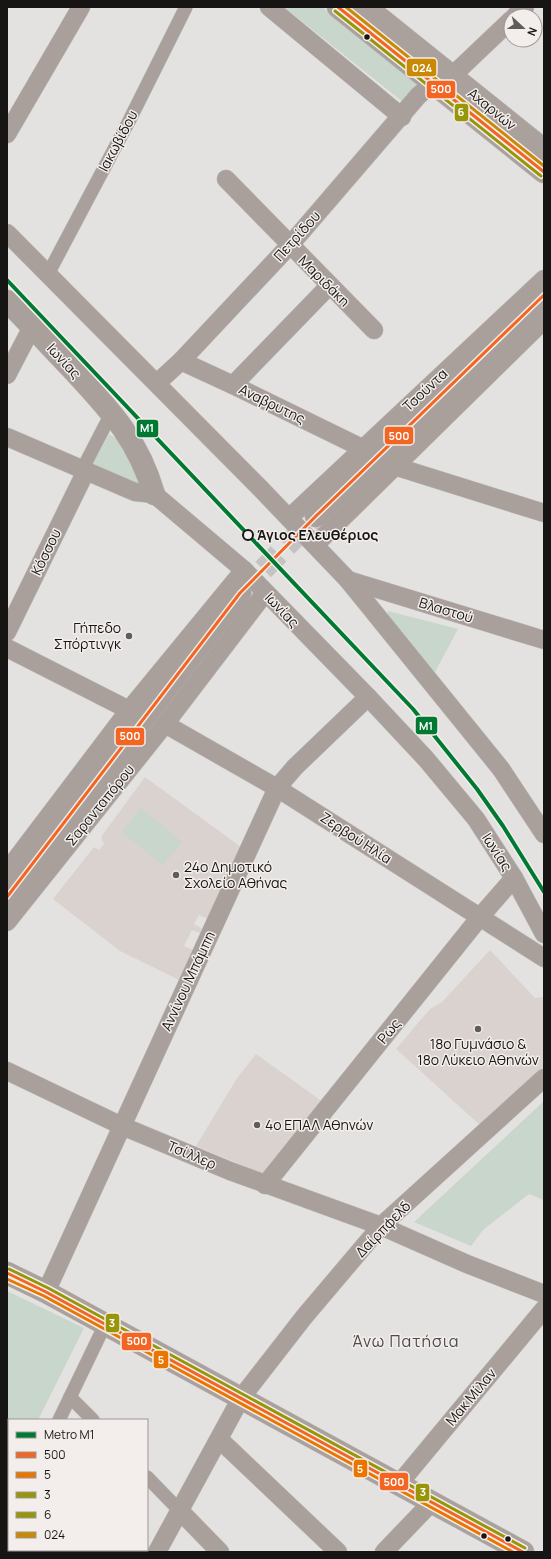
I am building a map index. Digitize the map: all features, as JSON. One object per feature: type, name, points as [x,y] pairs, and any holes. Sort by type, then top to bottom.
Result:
[{"type":"main road","name":"Αχαρνών","points":[[338,7],[432,84],[544,172]]},
{"type":"main road","name":"Αχαρνών","points":[[366,7],[544,150]]},
{"type":"main road","points":[[7,1273],[46,1292],[523,1552]]},
{"type":"street","points":[[7,134],[81,7]]},
{"type":"street","name":"Ιακωβίδου","points":[[48,274],[129,121],[186,7]]},
{"type":"street","points":[[269,7],[402,117]]},
{"type":"street","points":[[452,76],[503,28]]},
{"type":"street","name":"Πετρίδου","points":[[157,383],[181,361],[290,245],[402,117],[418,96],[432,84]]},
{"type":"street","name":"Μαριδάκη","points":[[226,179],[329,286],[374,330]]},
{"type":"street","points":[[7,233],[157,383],[348,580],[502,769],[544,834]]},
{"type":"street","name":"Τσούντα","points":[[289,518],[544,279]]},
{"type":"street","points":[[233,385],[329,286]]},
{"type":"street","name":"Τσούντα","points":[[316,516],[544,295]]},
{"type":"street","name":"Ιωνίας","points":[[7,300],[112,412],[139,452],[149,474],[154,494],[244,570],[368,697],[426,759],[476,819],[514,878],[544,934]]},
{"type":"street","points":[[315,545],[544,320]]},
{"type":"street","points":[[7,375],[32,327]]},
{"type":"street","name":"Αναβρυτης","points":[[181,361],[362,448]]},
{"type":"street","name":"Κόσσου","points":[[7,632],[112,412]]},
{"type":"street","points":[[7,437],[135,492],[154,494]]},
{"type":"street","points":[[394,466],[544,513]]},
{"type":"street","points":[[7,871],[129,710],[244,570]]},
{"type":"street","name":"Βλαστού","points":[[348,580],[543,637]]},
{"type":"street","name":"Σαρανταπόρου","points":[[7,897],[240,593]]},
{"type":"street","name":"Σαρανταπόρου","points":[[7,922],[165,724],[265,593]]},
{"type":"street","points":[[7,648],[129,710]]},
{"type":"street","name":"Αννίνου Μπάμπη","points":[[46,1292],[277,788],[295,767],[368,697]]},
{"type":"street","name":"Ζερβού Ηλία","points":[[165,724],[277,788],[544,958]]},
{"type":"street","name":"Ρως","points":[[266,1185],[480,917],[514,878]]},
{"type":"street","name":"Τσίλλερ","points":[[8,1074],[122,1126],[266,1185],[381,1226],[467,1264],[544,1294]]},
{"type":"street","name":"Δαίρπφελδ","points":[[157,1552],[220,1440],[241,1398],[304,1317],[381,1226],[544,1078]]},
{"type":"street","name":"Μακ Μίλαν","points":[[398,1485],[544,1309]]},
{"type":"street","points":[[59,1419],[100,1335]]},
{"type":"street","points":[[70,1397],[92,1419]]},
{"type":"street","points":[[220,1440],[338,1552]]},
{"type":"street","points":[[148,1477],[220,1552]]},
{"type":"street","points":[[384,1552],[431,1503]]},
{"type":"shaded area","points":[[284,7],[322,7],[417,85],[403,102]]},
{"type":"shaded area","points":[[109,434],[117,439],[140,480],[137,487],[93,464]]},
{"type":"shaded area","points":[[388,611],[458,629],[435,672],[386,618]]},
{"type":"shaded area","name":"24ο Δημοτικό Σχολείο Αθήνας","points":[[145,777],[241,847],[208,919],[199,915],[194,924],[204,930],[202,934],[192,930],[184,946],[194,950],[179,980],[120,951],[53,899],[94,847],[99,850],[104,844],[101,837]]},
{"type":"shaded area","points":[[141,808],[182,842],[163,865],[122,832]]},
{"type":"shaded area","name":"18ο Γυμνάσιο & 18ο Λύκειο Αθηνών","points":[[490,950],[535,998],[544,997],[544,1069],[482,1127],[396,1049],[430,1009],[442,1002]]},
{"type":"shaded area","name":"4ο ΕΠΑΛ Αθηνών","points":[[256,1054],[323,1102],[266,1175],[196,1146],[237,1078]]},
{"type":"shaded area","points":[[544,1101],[544,1200],[529,1194],[483,1230],[471,1246],[414,1222]]},
{"type":"shaded area","points":[[7,1291],[84,1328],[38,1419],[8,1419],[7,1481]]},
{"type":"tunnel","points":[[240,593],[316,516]]},
{"type":"metro line","name":"Μ1","points":[[7,280],[413,709],[477,789],[503,826],[544,892]]},
{"type":"transit line","name":"500","points":[[338,7],[544,172]]},
{"type":"transit line","name":"024","points":[[346,7],[544,166]]},
{"type":"transit line","name":"6","points":[[335,11],[541,176]]},
{"type":"transit line","name":"500","points":[[7,897],[240,593],[316,516],[544,295]]},
{"type":"transit line","name":"3","points":[[9,1269],[48,1288],[525,1548]]},
{"type":"transit line","name":"500","points":[[7,1273],[46,1292],[523,1552]]},
{"type":"transit line","name":"5","points":[[7,1279],[44,1296],[513,1552]]},
{"type":"place","name":"Άγιος Ελευθέριος","points":[[248,535]]},
{"type":"place","name":"Γήπεδο Σπόρτινγκ","points":[[129,636]]},
{"type":"place","name":"24ο Δημοτικό Σχολείο Αθήνας","points":[[176,875]]},
{"type":"place","name":"18ο Γυμνάσιο & 18ο Λύκειο Αθηνών","points":[[478,1029]]},
{"type":"place","name":"4ο ΕΠΑΛ Αθηνών","points":[[257,1125]]},
{"type":"district","name":"Άνω Πατήσια","points":[[406,1341]]}]
